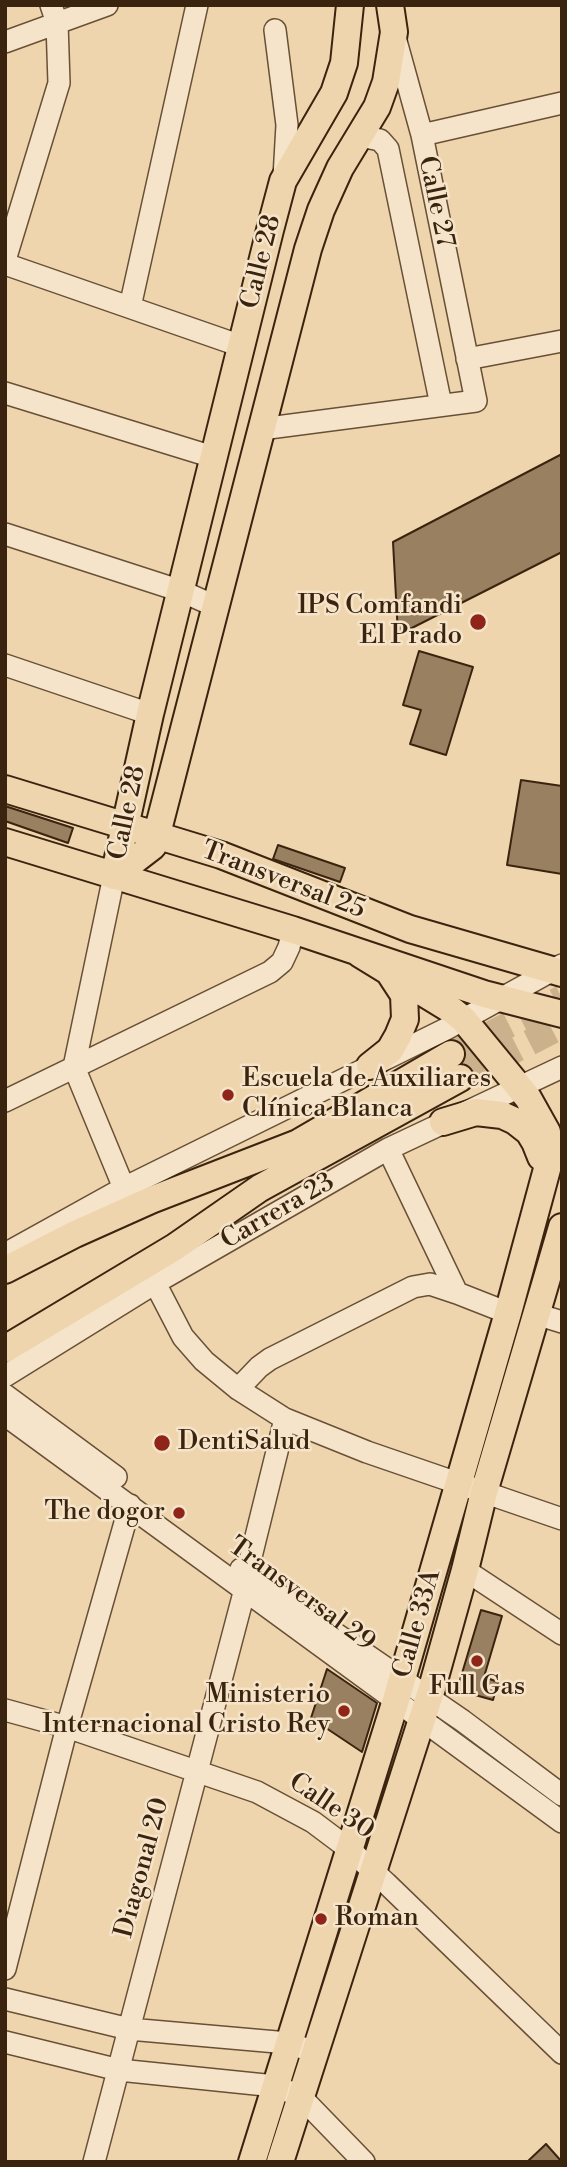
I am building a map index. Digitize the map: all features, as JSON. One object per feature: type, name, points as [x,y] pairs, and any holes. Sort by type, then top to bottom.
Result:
[{"type":"main road","name":"Calle 27","points":[[390,5],[394,32]]},
{"type":"main road","name":"Calle 28","points":[[114,876],[150,713],[283,181],[334,93],[344,63],[350,6]]},
{"type":"main road","name":"Calle 28","points":[[114,876],[153,846],[308,249],[321,210],[340,168],[377,107],[386,82],[394,32]]},
{"type":"main road","name":"Transversal 25","points":[[5,789],[220,856],[410,929],[559,970]]},
{"type":"main road","name":"Transversal 25","points":[[5,842],[293,930],[501,999],[562,1014]]},
{"type":"main road","name":"Transversal 25","points":[[360,954],[386,968],[464,1020],[520,1087]]},
{"type":"main road","points":[[370,1066],[390,1049],[405,1019],[404,995],[386,968]]},
{"type":"main road","name":"Carrera 23","points":[[5,1269],[139,1205],[298,1143],[456,1066],[260,1188],[175,1247],[11,1343]]},
{"type":"main road","name":"Calle 33A","points":[[280,2162],[425,1708],[465,1570],[472,1488],[508,1313],[540,1187],[549,1163],[549,1139],[536,1110],[520,1087]]},
{"type":"main road","points":[[443,1122],[484,1112],[502,1115],[515,1121],[529,1132],[538,1147],[543,1170],[540,1187]]},
{"type":"main road","name":"Calle 33A","points":[[251,2162],[399,1689],[536,1314],[562,1227]]},
{"type":"street","points":[[5,42],[54,14],[107,5]]},
{"type":"street","points":[[130,307],[197,5]]},
{"type":"street","points":[[54,14],[59,83],[5,262],[241,346]]},
{"type":"street","points":[[275,30],[287,125],[283,181]]},
{"type":"street","name":"Calle 27","points":[[360,136],[380,140],[388,149],[441,405],[476,401],[422,135],[394,32]]},
{"type":"street","points":[[422,135],[561,109]]},
{"type":"street","points":[[467,359],[562,341]]},
{"type":"street","points":[[5,393],[213,457]]},
{"type":"street","points":[[261,429],[441,405]]},
{"type":"street","points":[[5,534],[181,591],[216,607]]},
{"type":"street","points":[[5,665],[150,713]]},
{"type":"street","points":[[114,876],[74,1067],[124,1188]]},
{"type":"street","points":[[5,1101],[270,972],[282,962],[293,930]]},
{"type":"street","points":[[5,1255],[124,1188],[464,1020],[559,970]]},
{"type":"street","name":"Carrera 23","points":[[5,1376],[155,1283],[388,1149],[562,1067]]},
{"type":"street","points":[[388,1149],[457,1293]]},
{"type":"street","points":[[155,1283],[183,1337],[204,1361],[238,1389],[285,1419],[344,1443],[562,1519]]},
{"type":"street","points":[[238,1389],[270,1359],[414,1287],[430,1284],[508,1313]]},
{"type":"street","points":[[536,1314],[562,1322]]},
{"type":"street","name":"Transversal 29","points":[[6,1412],[130,1505],[246,1581]]},
{"type":"street","name":"Transversal 29","points":[[6,1412],[425,1708],[562,1822]]},
{"type":"street","name":"Diagonal 20","points":[[94,2162],[246,1581],[285,1419]]},
{"type":"street","points":[[5,1969],[67,1727],[130,1505]]},
{"type":"street","points":[[465,1570],[562,1634]]},
{"type":"street","name":"Transversal 29","points":[[425,1708],[562,1795]]},
{"type":"street","name":"Calle 30","points":[[5,1710],[67,1727],[197,1770],[257,1792],[313,1822],[373,1871],[562,2053]]},
{"type":"street","points":[[5,1999],[130,2029],[288,2043],[315,2051]]},
{"type":"street","points":[[5,2042],[118,2070],[275,2086],[300,2095],[364,2162]]},
{"type":"building","points":[[562,454],[562,552],[398,635],[393,542]]},
{"type":"building","points":[[419,651],[473,667],[446,755],[410,744],[421,710],[403,705]]},
{"type":"building","points":[[521,780],[562,786],[562,874],[507,865]]},
{"type":"building","points":[[5,806],[73,828],[68,843],[5,821]]},
{"type":"building","points":[[278,845],[345,868],[340,882],[273,859]]},
{"type":"building","name":"Full Gas","points":[[481,1610],[502,1616],[484,1677],[498,1682],[493,1700],[457,1690]]},
{"type":"building","name":"Ministerio Internacional Cristo Rey","points":[[327,1669],[377,1703],[362,1752],[311,1718]]},
{"type":"building","points":[[546,2144],[562,2162],[527,2162]]},
{"type":"tunnel","points":[[451,1054],[562,998]]},
{"type":"tunnel","points":[[460,1078],[562,1026]]},
{"type":"place","name":"IPS Comfandi El Prado","points":[[478,622]]},
{"type":"place","name":"Escuela de Auxiliares Clínica Blanca","points":[[228,1095]]},
{"type":"place","name":"DentiSalud","points":[[162,1443]]},
{"type":"place","name":"The dogor","points":[[179,1513]]},
{"type":"place","name":"Full Gas","points":[[477,1661]]},
{"type":"place","name":"Ministerio Internacional Cristo Rey","points":[[344,1711]]},
{"type":"place","name":"Roman","points":[[321,1919]]}]
